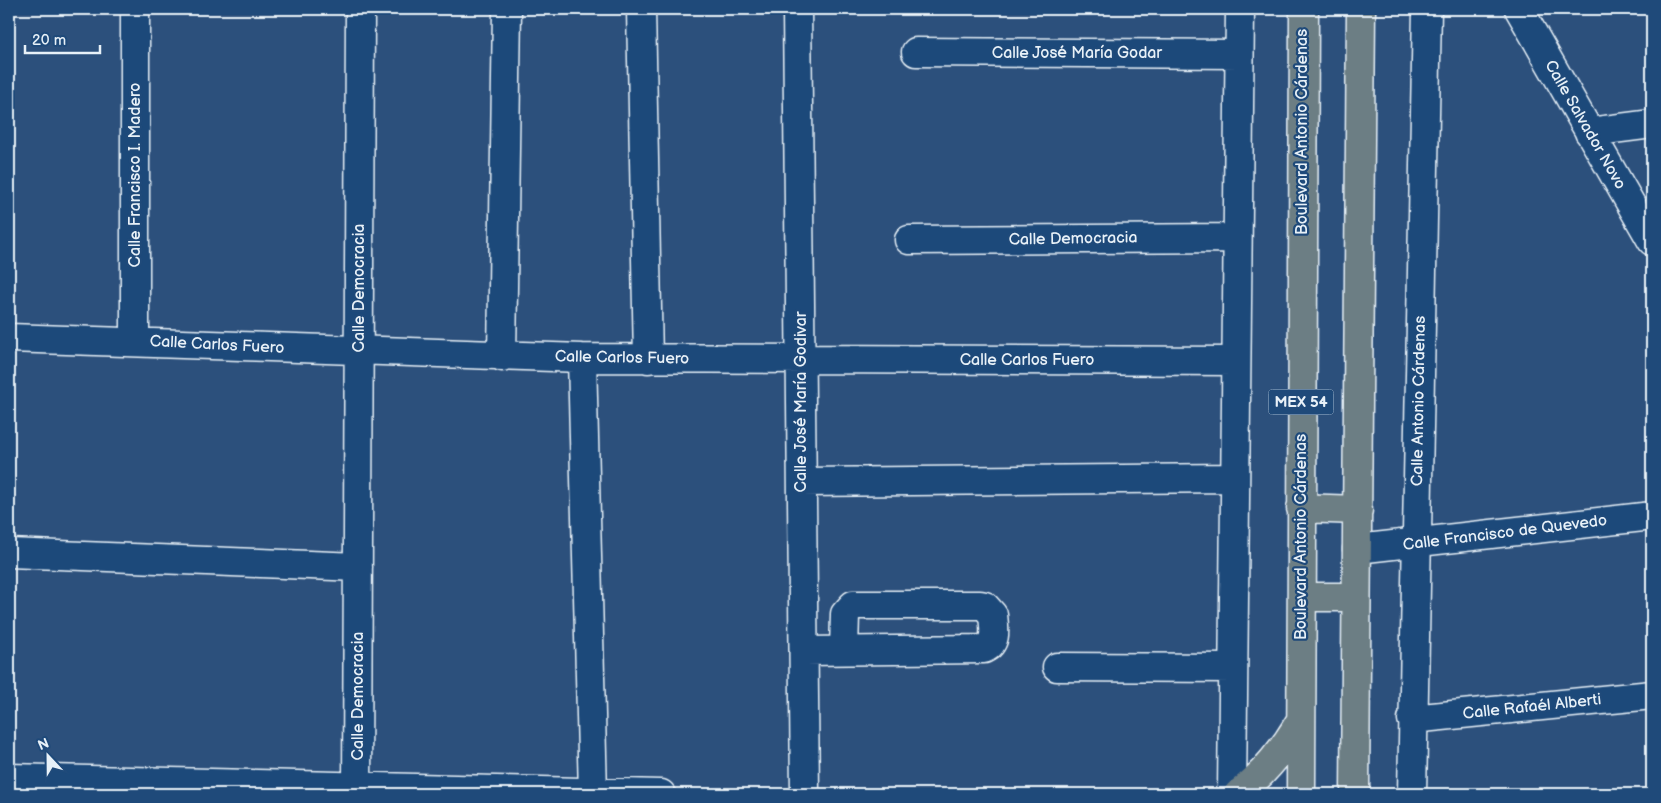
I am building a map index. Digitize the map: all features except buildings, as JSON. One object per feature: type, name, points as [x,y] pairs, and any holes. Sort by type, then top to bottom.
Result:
[{"type":"main road","name":"Boulevard Antonio Cárdenas","points":[[1301,794],[1299,723],[1302,597],[1300,508],[1304,9]]},
{"type":"main road","points":[[1355,794],[1361,9]]},
{"type":"main road","points":[[1300,508],[1358,510]]},
{"type":"main road","points":[[1302,597],[1356,597]]},
{"type":"main road","points":[[1238,794],[1269,767],[1283,751],[1299,723]]},
{"type":"street","name":"Calle Francisco I. Madero","points":[[135,9],[135,342]]},
{"type":"street","name":"Calle Democracia","points":[[357,791],[360,9]]},
{"type":"street","points":[[502,357],[507,9]]},
{"type":"street","points":[[641,9],[648,359]]},
{"type":"street","name":"Calle José María Godivar","points":[[798,9],[805,794]]},
{"type":"street","points":[[1232,794],[1240,9]]},
{"type":"street","name":"Calle Antonio Cárdenas","points":[[1412,794],[1427,9]]},
{"type":"street","name":"Calle Salvador Novo","points":[[1519,9],[1652,241]]},
{"type":"street","name":"Calle José María Godar","points":[[916,52],[1239,54]]},
{"type":"street","points":[[1588,132],[1652,124]]},
{"type":"street","name":"Calle Democracia","points":[[909,240],[1237,238]]},
{"type":"street","name":"Calle Carlos Fuero","points":[[9,338],[502,357],[1235,361]]},
{"type":"street","points":[[582,358],[593,793]]},
{"type":"street","points":[[802,482],[1234,478]]},
{"type":"street","name":"Calle Francisco de Quevedo","points":[[1357,549],[1416,544],[1652,516]]},
{"type":"street","points":[[9,553],[358,567]]},
{"type":"street","points":[[805,651],[984,649],[989,647],[994,638],[993,615],[985,606],[980,605],[853,605],[845,614],[844,650]]},
{"type":"street","points":[[1058,667],[1232,668]]},
{"type":"street","name":"Calle Rafaél Alberti","points":[[1412,719],[1652,695]]},
{"type":"street","points":[[9,778],[60,787],[660,794]]}]
